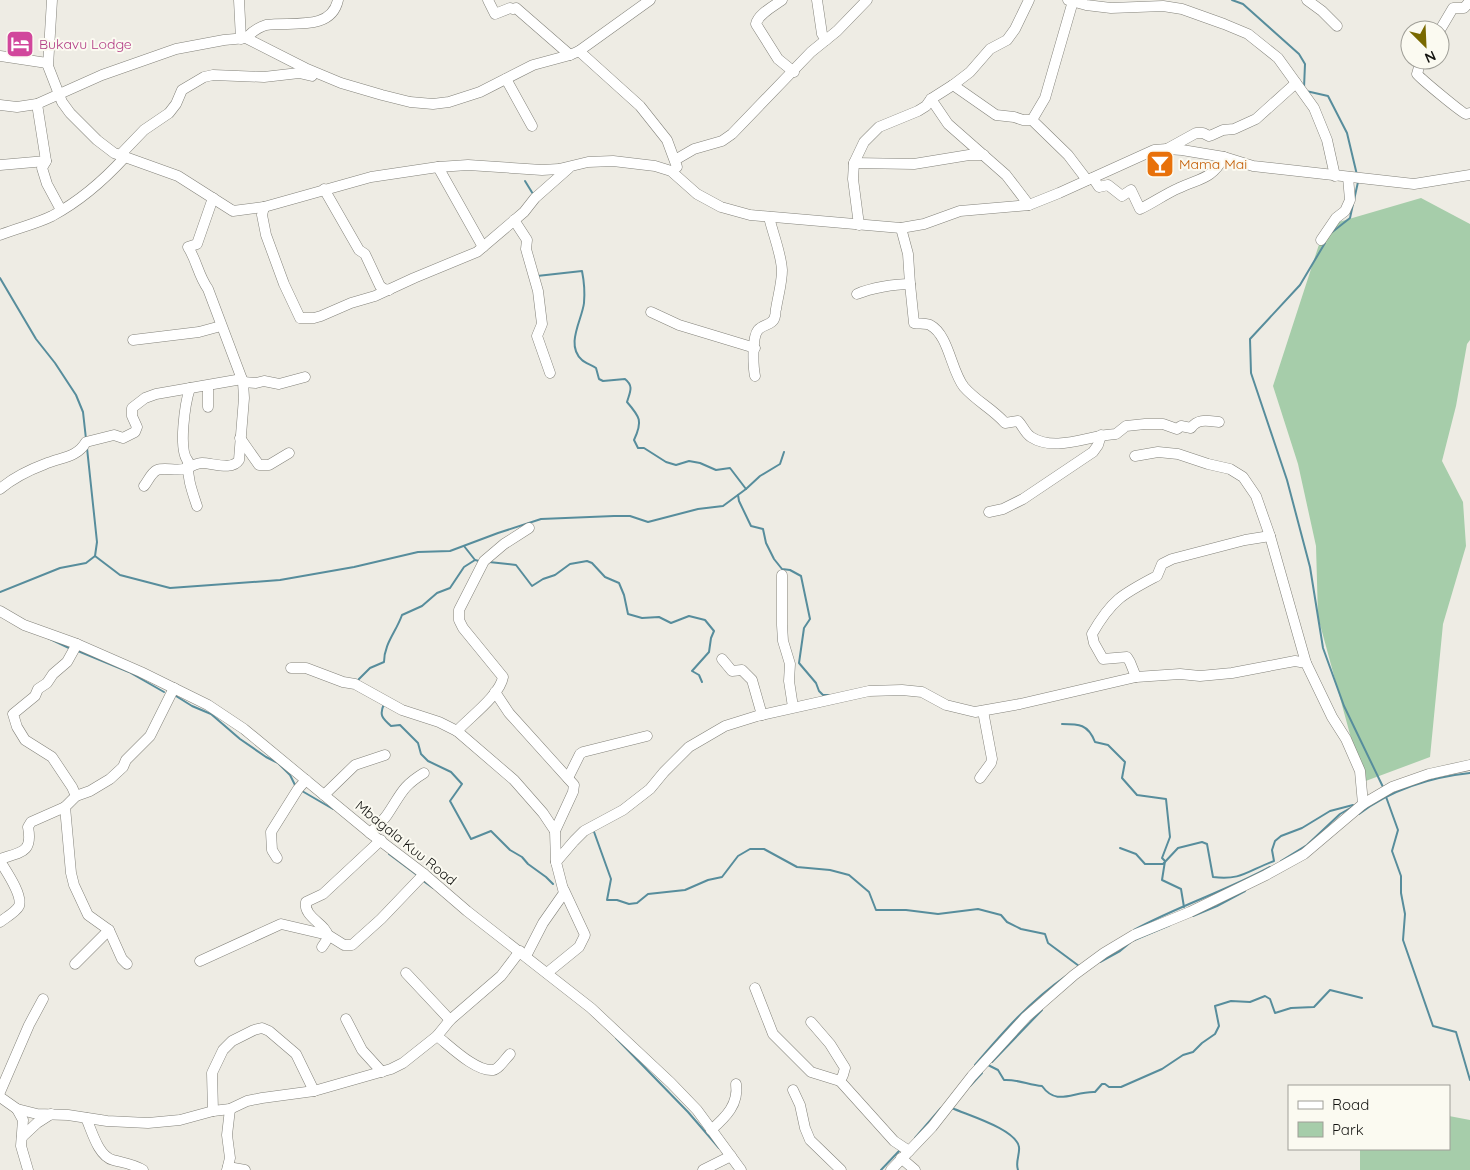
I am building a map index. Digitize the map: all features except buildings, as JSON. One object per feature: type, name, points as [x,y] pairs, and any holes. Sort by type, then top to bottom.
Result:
[{"type":"street","points":[[52,0],[47,64],[65,107],[82,126],[108,149],[178,176],[233,211],[264,207],[371,177],[438,167],[468,165],[542,170],[588,162],[613,161],[655,166],[672,171],[697,194],[722,207],[750,215],[901,228],[924,224],[960,210],[1029,205],[1154,150],[1167,149],[1224,157],[1253,166],[1414,184],[1470,175]]},
{"type":"street","points":[[239,0],[244,39]]},
{"type":"street","points":[[244,39],[267,25],[294,25],[325,20],[336,10],[338,0]]},
{"type":"street","points":[[488,0],[495,14],[510,8],[516,8],[640,106],[667,140],[684,183]]},
{"type":"street","points":[[0,235],[43,220],[101,182],[144,130],[170,113],[182,90],[204,77],[213,75],[264,77],[299,73],[410,102],[433,104],[450,102],[480,92],[532,65],[575,53],[650,0]]},
{"type":"street","points":[[782,0],[760,16],[756,24],[778,59],[794,72]]},
{"type":"street","points":[[817,0],[822,34],[826,40]]},
{"type":"street","points":[[675,160],[694,149],[722,141],[732,134],[794,72],[811,52],[867,0]]},
{"type":"street","points":[[859,225],[853,179],[854,163],[864,142],[879,127],[918,111],[926,106],[931,99],[970,72],[990,49],[1007,40],[1015,29],[1029,0]]},
{"type":"street","points":[[1307,0],[1322,11],[1337,26]]},
{"type":"street","points":[[1032,120],[1045,98],[1070,1],[1111,8],[1163,6],[1182,9],[1248,34],[1278,58],[1314,108],[1327,140],[1335,176]]},
{"type":"street","points":[[1445,20],[1452,8],[1464,8],[1470,1]]},
{"type":"street","points":[[0,105],[17,107],[37,104],[102,75],[176,49],[224,40],[244,39],[334,81]]},
{"type":"street","points":[[0,56],[47,64]]},
{"type":"street","points":[[1418,70],[1417,74],[1424,82],[1437,90],[1461,111],[1466,114],[1470,113]]},
{"type":"street","points":[[506,79],[532,126]]},
{"type":"street","points":[[1167,149],[1196,133],[1203,133],[1209,136],[1223,130],[1234,129],[1256,119],[1296,83]]},
{"type":"street","points":[[953,85],[996,115],[1032,120],[1099,187],[1108,185],[1122,196],[1131,190],[1140,209],[1180,187],[1208,176],[1218,168],[1224,157]]},
{"type":"street","points":[[931,99],[948,124],[1006,175],[1029,205]]},
{"type":"street","points":[[37,104],[46,160],[42,168],[47,184],[61,210]]},
{"type":"street","points":[[854,163],[914,164],[969,155],[984,155]]},
{"type":"street","points":[[0,165],[46,160]]},
{"type":"street","points":[[264,207],[262,215],[266,235],[284,284],[300,318],[314,318],[390,290],[414,278],[469,256],[483,247],[514,220],[572,166]]},
{"type":"street","points":[[438,167],[483,247]]},
{"type":"street","points":[[1321,240],[1336,218],[1345,211],[1350,200],[1355,178]]},
{"type":"street","points":[[324,189],[359,250],[365,254],[380,286],[390,290]]},
{"type":"street","points":[[144,486],[157,470],[184,469],[203,463],[214,465],[234,464],[239,460],[244,398],[242,381],[208,289],[199,277],[194,256],[188,247],[197,244],[212,198]]},
{"type":"street","points":[[755,376],[753,366],[754,337],[760,328],[772,323],[775,318],[775,310],[780,293],[782,269],[769,217]]},
{"type":"street","points":[[514,220],[527,240],[526,249],[538,291],[542,324],[537,336],[550,373]]},
{"type":"street","points":[[901,228],[908,254],[914,323],[930,325],[939,333],[958,377],[965,388],[997,413],[1005,423],[1018,421],[1029,436],[1041,442],[1052,443],[1076,442],[1101,435],[1116,434],[1124,428],[1134,425],[1163,424],[1177,429],[1181,426],[1191,428],[1194,423],[1201,421],[1219,422]]},
{"type":"street","points":[[857,294],[864,291],[910,284]]},
{"type":"street","points":[[652,312],[679,325],[755,348]]},
{"type":"street","points":[[133,340],[199,332],[221,326]]},
{"type":"street","points":[[0,489],[19,476],[46,463],[74,455],[82,450],[86,442],[114,435],[122,438],[130,435],[137,428],[131,412],[133,406],[145,398],[156,394],[190,388],[242,381],[256,383],[264,381],[279,384],[304,377]]},
{"type":"street","points":[[208,386],[208,407]]},
{"type":"street","points":[[190,388],[186,401],[185,457],[188,461],[190,486],[197,506]]},
{"type":"street","points":[[989,512],[1023,499],[1093,452],[1101,435]]},
{"type":"street","points":[[240,438],[259,465],[269,465],[289,453]]},
{"type":"street","points":[[1135,456],[1158,452],[1178,454],[1237,473],[1243,477],[1256,496],[1270,536],[1306,663],[1332,717],[1346,739],[1360,771],[1362,804]]},
{"type":"street","points":[[457,731],[502,683],[502,675],[463,628],[459,620],[460,610],[484,561],[504,544],[529,528]]},
{"type":"street","points":[[1136,677],[1130,662],[1125,656],[1103,659],[1094,643],[1092,634],[1112,604],[1128,592],[1157,576],[1162,564],[1172,559],[1245,540],[1270,536]]},
{"type":"street","points":[[782,575],[783,641],[790,664],[789,681],[793,707]]},
{"type":"street","name":"Mbagala Kuu Road","points":[[0,610],[24,625],[77,644],[174,688],[208,706],[244,729],[467,911],[591,1008],[684,1097],[741,1170]]},
{"type":"street","points":[[76,796],[59,765],[52,757],[25,740],[17,727],[13,714],[35,696],[38,689],[46,684],[67,662],[77,644]]},
{"type":"street","points":[[722,659],[732,671],[742,670],[752,680],[762,715]]},
{"type":"street","points":[[556,862],[584,831],[623,810],[650,789],[689,747],[725,726],[762,715],[869,691],[902,690],[922,692],[946,705],[965,711],[983,711],[1136,677],[1180,674],[1208,676],[1232,674],[1295,661],[1306,663]]},
{"type":"street","points":[[291,668],[306,668],[343,682],[355,684],[402,710],[438,722],[457,731],[514,780],[543,813],[555,831]]},
{"type":"street","points":[[0,922],[19,906],[19,900],[16,889],[0,860],[28,846],[30,839],[28,827],[31,822],[64,807],[76,796],[110,780],[123,767],[126,760],[150,736],[174,688]]},
{"type":"street","points":[[495,692],[509,713],[573,783],[574,789],[555,831],[556,862],[564,890],[585,935],[578,947],[546,973]]},
{"type":"street","points":[[980,778],[991,763],[992,758],[983,711]]},
{"type":"street","points":[[568,778],[580,754],[583,752],[648,736]]},
{"type":"street","points":[[324,795],[355,765],[385,755]]},
{"type":"street","points":[[890,1170],[932,1127],[972,1076],[1026,1017],[1074,975],[1104,953],[1134,936],[1190,912],[1266,875],[1304,854],[1362,804],[1392,787],[1429,774],[1470,765]]},
{"type":"street","points":[[370,833],[386,816],[404,788],[424,773]]},
{"type":"street","points":[[277,858],[272,850],[271,832],[298,789],[306,780]]},
{"type":"street","points":[[64,807],[74,885],[88,915],[109,930],[122,959],[127,964]]},
{"type":"street","points":[[381,840],[323,894],[306,902],[305,905],[312,919],[328,935],[344,945],[352,945],[381,919],[424,874]]},
{"type":"street","points":[[0,1097],[17,1109],[37,1114],[148,1123],[180,1120],[213,1111],[230,1109],[246,1101],[314,1091],[382,1072],[403,1063],[437,1036],[450,1020],[501,976],[523,954],[564,894],[564,890]]},
{"type":"street","points":[[200,961],[281,924],[328,935]]},
{"type":"street","points":[[75,964],[109,930]]},
{"type":"street","points":[[322,947],[328,935]]},
{"type":"street","points":[[406,973],[450,1020]]},
{"type":"street","points":[[755,988],[773,1034],[811,1072],[840,1081],[894,1141],[915,1170]]},
{"type":"street","points":[[0,1092],[28,1025],[43,999]]},
{"type":"street","points":[[346,1019],[362,1050],[382,1072]]},
{"type":"street","points":[[811,1022],[830,1044],[845,1068],[840,1081]]},
{"type":"street","points":[[213,1111],[212,1073],[223,1050],[232,1041],[262,1028],[296,1054],[314,1091]]},
{"type":"street","points":[[437,1036],[474,1065],[485,1069],[496,1070],[510,1054]]},
{"type":"street","points":[[711,1130],[729,1112],[735,1102],[737,1094],[736,1084]]},
{"type":"street","points":[[793,1090],[800,1105],[810,1140],[841,1170]]},
{"type":"street","points":[[17,1109],[23,1120],[21,1146],[28,1170]]},
{"type":"street","points":[[230,1109],[227,1135],[230,1158],[227,1168],[246,1170]]},
{"type":"street","points":[[21,1138],[37,1123],[51,1114]]},
{"type":"street","points":[[86,1118],[105,1155],[112,1160],[130,1163],[143,1170]]},
{"type":"street","points":[[703,1170],[731,1156]]},
{"type":"green space","points":[[1421,198],[1470,224],[1470,340],[1467,344],[1456,406],[1442,461],[1463,502],[1466,546],[1443,624],[1430,757],[1363,782],[1318,617],[1316,546],[1298,464],[1273,386],[1325,226]]},
{"type":"green space","points":[[1450,1116],[1470,1120],[1470,1170],[1360,1170],[1360,1150],[1450,1150]]},
{"type":"waterway","points":[[1232,0],[1243,4],[1299,54],[1305,64],[1304,88]]},
{"type":"waterway","points":[[1306,91],[1328,96],[1347,133],[1357,175]]},
{"type":"waterway","points":[[525,181],[533,194]]},
{"type":"waterway","points":[[1354,200],[1358,182]]},
{"type":"waterway","points":[[1331,233],[1350,218],[1353,204]]},
{"type":"waterway","points":[[1325,243],[1300,285],[1250,339],[1251,373],[1287,480],[1310,567],[1323,648],[1344,706],[1383,787]]},
{"type":"waterway","points":[[537,276],[582,271],[584,303],[576,332],[575,347],[577,354],[582,360],[596,368],[599,379],[603,381],[625,379],[630,384],[627,402],[639,420],[639,428],[634,440],[638,448],[644,448],[666,462],[676,465],[689,461],[700,463],[716,470],[730,468],[746,489]]},
{"type":"waterway","points":[[0,278],[36,339],[55,363],[76,395],[83,412],[86,439]]},
{"type":"waterway","points":[[87,448],[97,542],[95,556],[120,575],[170,588],[280,580],[354,567],[418,552],[450,551],[541,519],[630,516],[648,522],[698,509],[723,506],[760,476],[780,464],[784,452]]},
{"type":"waterway","points":[[738,495],[751,526],[763,529],[766,543],[774,559],[782,569],[790,570],[801,576],[810,619],[804,628],[799,663],[816,683],[819,691],[823,695],[829,695]]},
{"type":"waterway","points":[[464,546],[475,560],[479,561]]},
{"type":"waterway","points":[[0,592],[60,568],[86,563],[95,556]]},
{"type":"waterway","points":[[357,681],[370,668],[384,662],[386,649],[402,615],[422,606],[437,593],[450,588],[464,567],[475,560]]},
{"type":"waterway","points":[[489,562],[516,565],[532,586],[543,579],[555,575],[570,564],[587,561],[592,563],[605,577],[619,583],[628,614],[642,618],[659,617],[671,623],[689,616],[705,620],[714,631],[709,652],[692,671],[699,675],[702,682]]},
{"type":"waterway","points":[[48,638],[71,649]]},
{"type":"waterway","points":[[78,651],[129,672],[164,692]]},
{"type":"waterway","points":[[176,696],[192,706],[211,714],[240,739],[278,763],[290,775],[295,785]]},
{"type":"waterway","points":[[384,704],[382,716],[385,721],[391,726],[400,725],[418,743],[421,754],[428,761],[451,772],[462,784],[450,801],[471,839],[491,831],[510,850],[522,857],[553,884]]},
{"type":"waterway","points":[[1062,724],[1082,726],[1086,728],[1095,742],[1108,745],[1125,762],[1122,778],[1137,795],[1166,799],[1170,837],[1162,858],[1165,861],[1162,880],[1181,889],[1184,907]]},
{"type":"waterway","points":[[1359,814],[1384,798],[1411,786],[1426,781],[1470,773]]},
{"type":"waterway","points":[[302,791],[333,809]]},
{"type":"waterway","points":[[1385,794],[1398,830],[1392,851],[1401,876],[1401,893],[1405,914],[1403,940],[1433,1026],[1456,1032],[1470,1080]]},
{"type":"waterway","points":[[1120,848],[1136,854],[1145,864],[1163,864],[1178,848],[1202,842],[1207,844],[1213,877],[1238,876],[1274,861],[1272,850],[1275,841],[1281,836],[1302,828],[1330,811],[1353,805]]},
{"type":"waterway","points":[[1281,861],[1307,845],[1340,814],[1354,806]]},
{"type":"waterway","points":[[593,829],[611,879],[607,900],[617,900],[629,904],[637,903],[648,894],[685,890],[708,880],[722,877],[738,856],[750,849],[764,849],[797,867],[830,870],[849,875],[869,892],[876,910],[906,910],[938,914],[978,909],[1001,915],[1007,922],[1021,929],[1045,934],[1048,943],[1079,966]]},
{"type":"waterway","points":[[389,854],[417,875]]},
{"type":"waterway","points":[[1134,930],[1270,867]]},
{"type":"waterway","points":[[422,880],[433,888]]},
{"type":"waterway","points":[[1193,916],[1245,891]]},
{"type":"waterway","points":[[1100,962],[1120,951],[1132,941],[1170,925]]},
{"type":"waterway","points":[[975,1065],[1029,1006],[1066,976]]},
{"type":"waterway","points":[[988,1065],[998,1070],[1004,1080],[1014,1080],[1042,1086],[1054,1096],[1060,1097],[1095,1092],[1102,1084],[1109,1087],[1121,1087],[1162,1069],[1183,1055],[1193,1052],[1215,1034],[1219,1026],[1215,1006],[1231,1001],[1250,1002],[1265,996],[1270,999],[1275,1013],[1291,1008],[1314,1007],[1330,990],[1362,998]]},
{"type":"waterway","points":[[992,1062],[1042,1010]]},
{"type":"waterway","points":[[616,1038],[688,1112],[719,1148]]},
{"type":"waterway","points":[[970,1086],[982,1073]]},
{"type":"waterway","points":[[915,1138],[941,1108]]},
{"type":"waterway","points":[[952,1108],[990,1123],[1016,1140],[1019,1147],[1018,1170]]},
{"type":"waterway","points":[[881,1170],[899,1151]]},
{"type":"place","name":"Bukavu Lodge","points":[[20,44]]},
{"type":"place","name":"Mama Mai","points":[[1160,164]]}]
